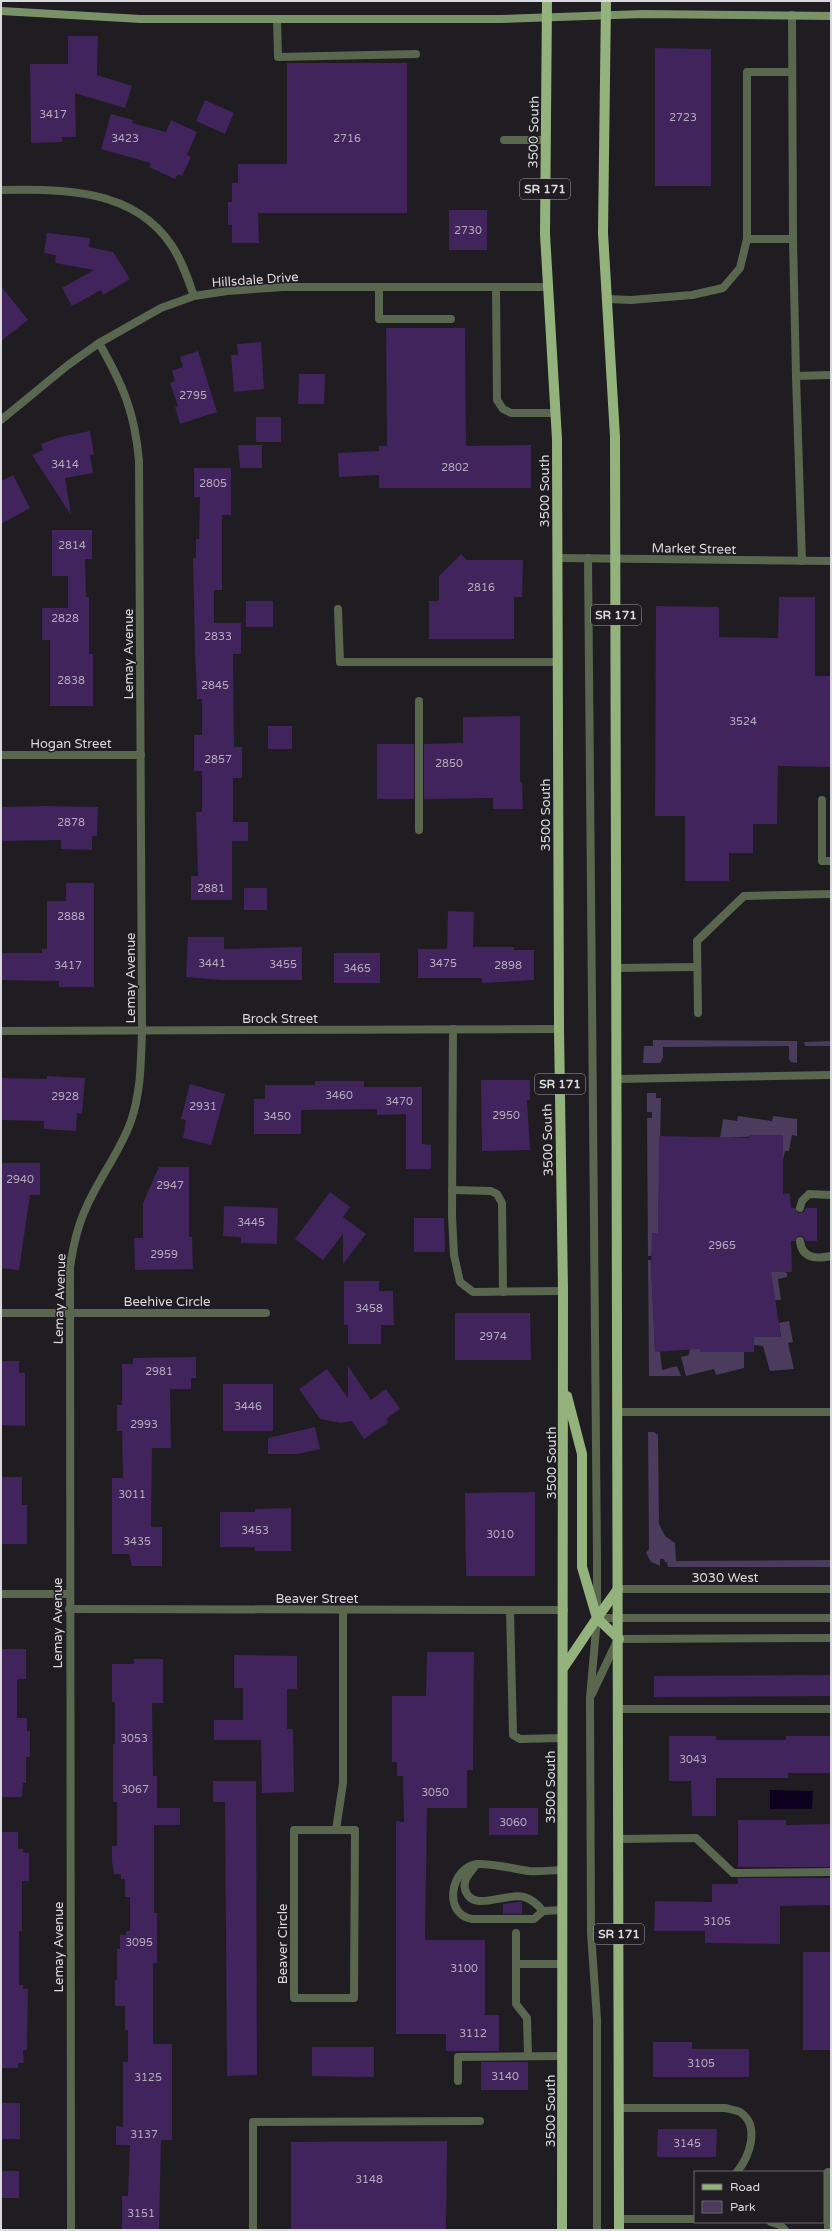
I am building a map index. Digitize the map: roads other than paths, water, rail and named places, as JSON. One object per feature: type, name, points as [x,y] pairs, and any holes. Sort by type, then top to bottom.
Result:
[{"type":"main road","name":"3500 South","points":[[547,1],[545,234],[556,413],[559,1029],[563,1291],[564,1668],[562,2230]]},
{"type":"main road","name":"SR 171","points":[[606,1],[604,233],[616,437],[619,2230]]},
{"type":"main road","points":[[1,11],[103,18],[277,19],[547,18],[606,16],[831,16]]},
{"type":"main road","points":[[563,1381],[582,1454],[582,1567],[597,1618],[619,1638]]},
{"type":"main road","points":[[564,1668],[597,1618],[618,1590]]},
{"type":"street","points":[[792,15],[793,239],[802,561]]},
{"type":"street","points":[[277,19],[278,57],[416,54]]},
{"type":"street","points":[[607,299],[631,300],[692,295],[724,288],[740,268],[748,239],[747,72],[792,72]]},
{"type":"street","points":[[504,140],[546,140]]},
{"type":"street","points":[[1,190],[79,191],[112,200],[137,212],[162,233],[172,246],[185,272],[194,296]]},
{"type":"street","points":[[748,239],[793,239]]},
{"type":"street","points":[[379,287],[379,319],[451,319]]},
{"type":"street","points":[[496,287],[497,400],[503,409],[511,413],[556,413]]},
{"type":"street","name":"Hillsdale Drive","points":[[1,420],[68,365],[99,343],[161,308],[194,296],[255,288],[548,287]]},
{"type":"street","name":"Lemay Avenue","points":[[71,2230],[68,1313],[70,1267],[78,1228],[96,1188],[121,1143],[138,1098],[142,1030],[141,755],[137,438],[133,415],[126,394],[99,343]]},
{"type":"street","points":[[796,376],[831,375]]},
{"type":"street","name":"Market Street","points":[[557,558],[831,561]]},
{"type":"street","points":[[588,558],[597,1618],[590,1698],[591,1933],[597,2019],[597,2230]]},
{"type":"street","points":[[338,609],[340,662],[558,662]]},
{"type":"street","points":[[419,701],[419,830]]},
{"type":"street","name":"Hogan Street","points":[[1,755],[141,755]]},
{"type":"street","points":[[822,800],[822,861],[831,861]]},
{"type":"street","points":[[698,1013],[696,967],[697,941],[744,896],[831,894]]},
{"type":"street","points":[[617,968],[696,967]]},
{"type":"street","name":"Brock Street","points":[[1,1031],[559,1029]]},
{"type":"street","points":[[453,1030],[452,1190],[454,1255],[460,1282],[473,1292],[563,1291]]},
{"type":"street","points":[[618,1079],[831,1075]]},
{"type":"street","points":[[452,1190],[491,1191],[497,1194],[502,1203],[503,1292]]},
{"type":"street","points":[[800,1208],[802,1201],[808,1194],[831,1195]]},
{"type":"street","points":[[800,1241],[802,1250],[810,1257],[820,1258],[831,1256]]},
{"type":"street","name":"Beehive Circle","points":[[1,1313],[266,1313]]},
{"type":"street","points":[[618,1412],[831,1412]]},
{"type":"street","name":"3030 West","points":[[618,1590],[831,1589]]},
{"type":"street","points":[[1,1594],[69,1594]]},
{"type":"street","name":"Beaver Street","points":[[69,1609],[564,1610]]},
{"type":"street","points":[[336,1830],[343,1783],[343,1610]]},
{"type":"street","points":[[510,1610],[513,1735],[520,1739],[563,1738]]},
{"type":"street","points":[[597,1618],[831,1618]]},
{"type":"street","points":[[590,1698],[619,1638],[831,1638]]},
{"type":"street","points":[[618,1709],[831,1709]]},
{"type":"street","name":"Beaver Circle","points":[[294,1830],[336,1830],[355,1830],[354,1998],[294,1998],[294,1830]]},
{"type":"street","points":[[618,1839],[696,1838],[733,1873],[831,1872]]},
{"type":"street","points":[[563,1870],[531,1871],[477,1864],[467,1867],[460,1873],[454,1884],[453,1901],[456,1912],[463,1918],[496,1920],[534,1919],[544,1911],[563,1910]]},
{"type":"street","points":[[477,1864],[466,1877],[464,1886],[466,1894],[472,1900],[480,1902],[491,1901],[503,1896],[523,1896],[536,1902],[544,1911]]},
{"type":"street","points":[[516,1933],[516,2004],[527,2018],[528,2056]]},
{"type":"street","points":[[516,1964],[563,1964]]},
{"type":"street","points":[[458,2081],[458,2057],[563,2056]]},
{"type":"street","points":[[619,2108],[724,2108],[740,2112],[748,2121],[752,2140],[747,2159],[738,2171]]},
{"type":"street","points":[[253,2230],[253,2122],[480,2121]]},
{"type":"street","points":[[828,2172],[828,2230]]},
{"type":"street","points":[[619,2219],[694,2219]]},
{"type":"street","points":[[774,2223],[780,2225],[785,2230]]}]
